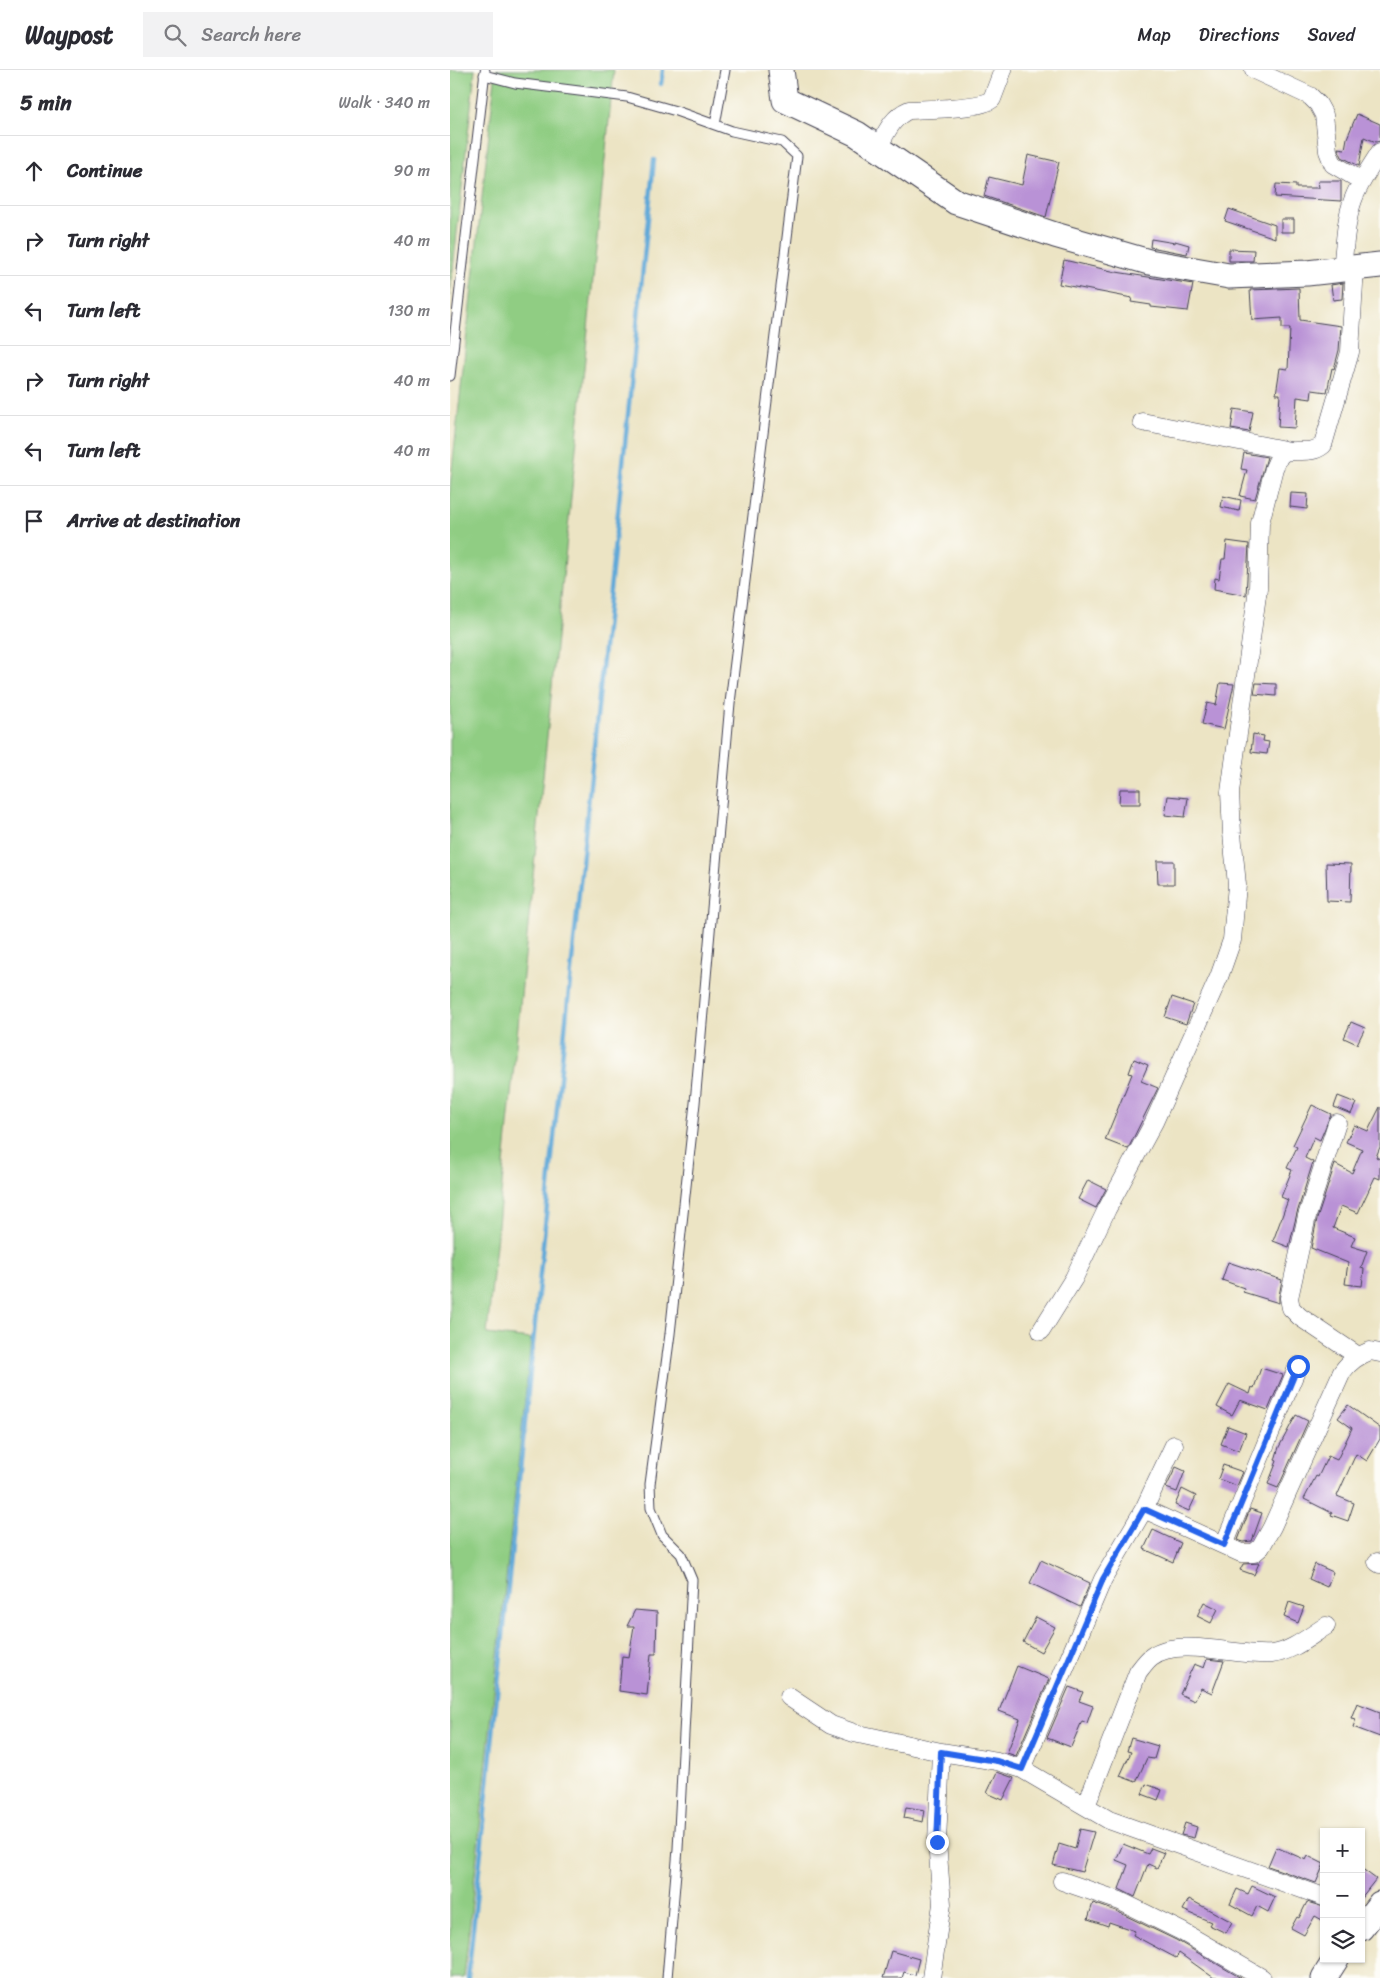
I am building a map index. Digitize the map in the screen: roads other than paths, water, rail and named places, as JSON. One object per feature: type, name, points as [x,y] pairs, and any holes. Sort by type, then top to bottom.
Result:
[{"type":"street","points":[[781,70],[785,100],[857,134],[956,202],[1054,235],[1148,262],[1229,276],[1307,273],[1380,265]]},
{"type":"street","points":[[878,148],[893,122],[900,114],[909,110],[973,106],[989,102],[1003,70]]},
{"type":"street","points":[[1254,70],[1310,96],[1318,104],[1324,115],[1328,151],[1333,164],[1362,182]]},
{"type":"street","points":[[1142,422],[1290,451],[1308,452],[1318,450],[1324,445],[1350,352],[1348,218],[1353,200],[1380,152]]},
{"type":"street","points":[[1041,1331],[1074,1278],[1107,1210],[1154,1122],[1219,977],[1232,940],[1237,885],[1230,792],[1258,588],[1260,523],[1274,468],[1279,457],[1284,452],[1290,451]]},
{"type":"street","points":[[1337,1123],[1306,1216],[1289,1298],[1291,1308],[1300,1317],[1358,1356]]},
{"type":"street","points":[[1144,1509],[1241,1553],[1254,1553],[1261,1547],[1342,1372],[1349,1362],[1370,1350],[1380,1353]]},
{"type":"street","points":[[1224,1545],[1298,1366]]},
{"type":"street","points":[[1022,1769],[1103,1579],[1144,1509],[1174,1445]]},
{"type":"street","points":[[1086,1806],[1138,1672],[1149,1658],[1162,1651],[1176,1648],[1255,1655],[1274,1654],[1289,1649],[1326,1626]]},
{"type":"street","points":[[789,1697],[831,1725],[854,1733],[941,1752],[997,1761],[1022,1769],[1109,1820],[1320,1896]]},
{"type":"street","points":[[931,1978],[942,1904],[937,1842],[941,1752]]},
{"type":"street","points":[[1062,1881],[1120,1900],[1182,1932],[1252,1976]]},
{"type":"street","points":[[1324,1978],[1333,1963]]},
{"type":"lane","points":[[715,125],[725,70]]},
{"type":"lane","points":[[450,376],[485,73],[515,83],[627,97],[732,131],[782,142],[796,156],[730,703],[695,1104],[670,1334],[650,1484],[651,1508],[662,1536],[681,1554],[692,1580],[678,1849],[667,1978]]},
{"type":"waterway","points":[[661,84],[663,70]]},
{"type":"waterway","points":[[468,1978],[654,160]]}]
